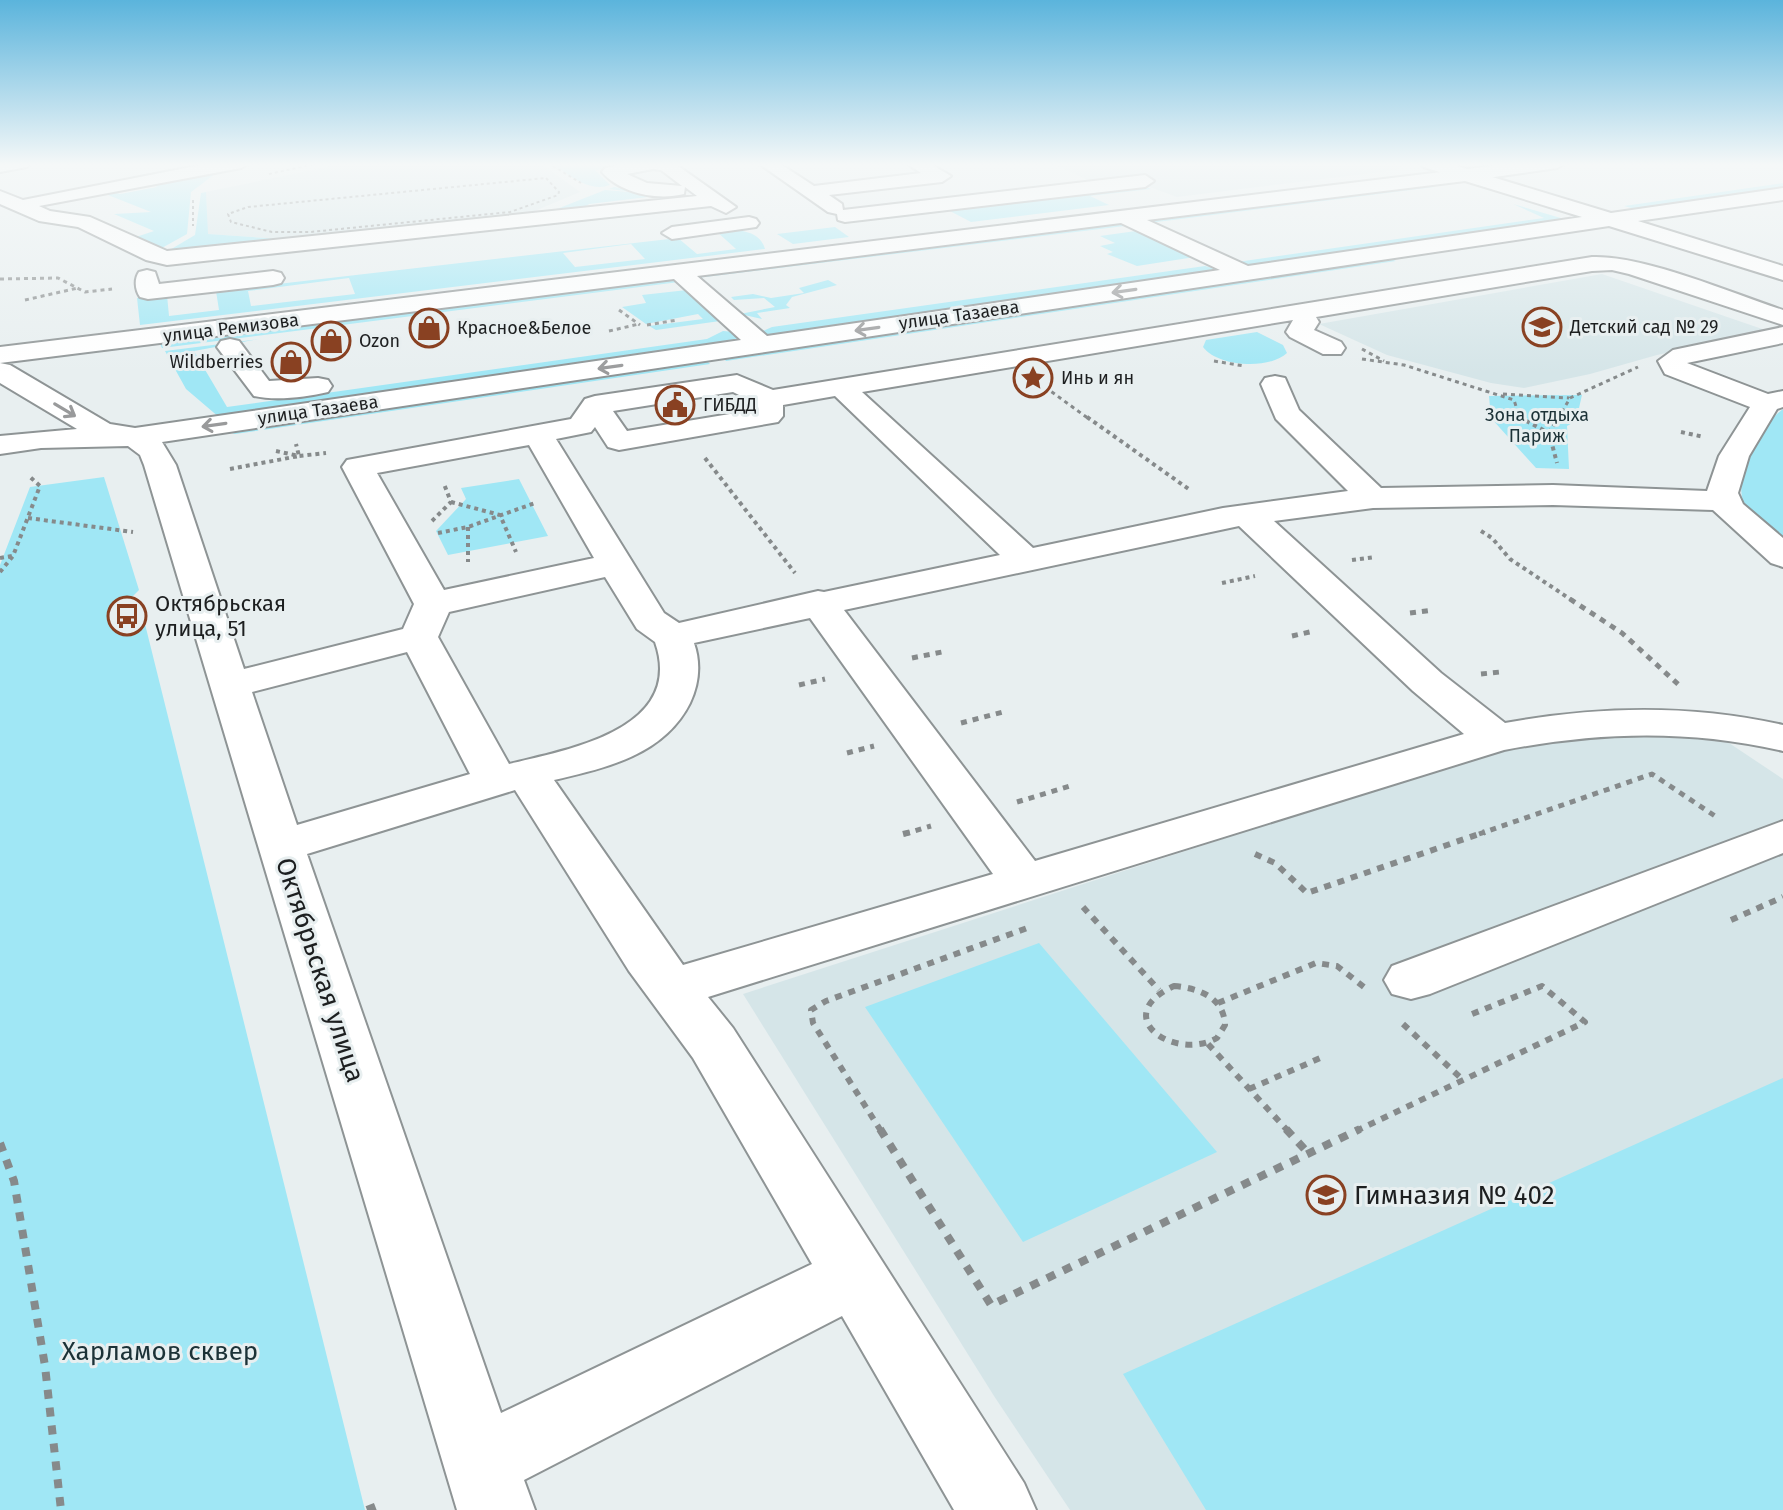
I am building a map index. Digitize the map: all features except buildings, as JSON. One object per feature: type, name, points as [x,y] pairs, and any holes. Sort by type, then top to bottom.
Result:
[{"type":"street","points":[[100,233],[149,270]]},
{"type":"street","points":[[149,270],[167,258],[367,233]]},
{"type":"street","points":[[644,236],[721,233]]},
{"type":"street","name":"улица Ремизова","points":[[5,353],[757,233]]},
{"type":"street","name":"улица Ремизова","points":[[5,353],[679,272],[763,233]]},
{"type":"street","points":[[1158,233],[1244,273]]},
{"type":"street","points":[[230,347],[258,386],[277,391],[740,326],[787,323],[1264,251],[1401,233]]},
{"type":"street","name":"улица Тазаева","points":[[135,437],[707,352],[787,323],[1244,273],[1511,233]]},
{"type":"street","points":[[1657,233],[1783,273]]},
{"type":"street","points":[[1383,252],[1465,285]]},
{"type":"street","points":[[707,352],[737,383],[769,399],[1612,263],[1783,318]]},
{"type":"street","points":[[149,270],[148,292],[300,275]]},
{"type":"street","points":[[679,272],[740,326]]},
{"type":"street","points":[[1300,312],[1307,322],[1299,332],[1342,353]]},
{"type":"street","points":[[1723,501],[1723,485],[1734,456],[1775,401],[1675,368],[1671,361],[1783,335]]},
{"type":"street","points":[[5,353],[71,382]]},
{"type":"street","points":[[5,353],[102,432],[135,437]]},
{"type":"street","points":[[737,383],[595,405],[581,426],[358,467],[408,539],[426,620],[511,777],[713,1043],[997,1510]]},
{"type":"street","points":[[1275,384],[1286,413],[1373,498]]},
{"type":"street","points":[[841,387],[1025,560]]},
{"type":"street","points":[[595,405],[619,441],[768,416],[769,399]]},
{"type":"street","name":"Октябрьская улица","points":[[109,404],[136,420],[135,437],[153,450],[160,465],[488,1486]]},
{"type":"street","points":[[280,846],[588,757],[628,742],[651,727],[667,708],[676,687],[680,651],[672,636],[650,621],[538,434]]},
{"type":"street","points":[[0,445],[41,439],[135,437]]},
{"type":"street","points":[[23,471],[135,437]]},
{"type":"street","points":[[672,636],[818,602],[1235,517],[1373,498],[1497,505],[1553,495],[1723,501],[1783,556]]},
{"type":"street","points":[[1235,517],[1496,738]]},
{"type":"street","points":[[230,685],[529,583],[615,564]]},
{"type":"street","points":[[818,602],[1023,880]]},
{"type":"street","points":[[673,988],[1496,738],[1602,722],[1723,727],[1783,738]]},
{"type":"street","points":[[1393,997],[1771,840]]},
{"type":"street","points":[[488,1486],[855,1276]]},
{"type":"path","points":[[0,279],[58,278],[85,292],[149,270]]},
{"type":"path","points":[[25,300],[78,288]]},
{"type":"path","points":[[642,326],[677,320]]},
{"type":"path","points":[[1342,353],[1404,365],[1498,393],[1514,400],[1520,419],[1549,433]]},
{"type":"path","points":[[1553,495],[1563,485],[1549,433],[1570,398],[1595,384],[1648,363],[1671,361]]},
{"type":"path","points":[[1038,382],[1186,487],[1235,517]]},
{"type":"path","points":[[1498,393],[1570,398]]},
{"type":"path","points":[[697,448],[818,602]]},
{"type":"path","points":[[432,454],[451,502]]},
{"type":"path","points":[[230,469],[299,456]]},
{"type":"path","points":[[0,572],[13,556],[40,486],[23,471]]},
{"type":"path","points":[[408,539],[468,527],[529,504],[575,496]]},
{"type":"path","points":[[451,502],[500,515]]},
{"type":"path","points":[[408,539],[451,502]]},
{"type":"path","points":[[500,515],[529,583]]},
{"type":"path","points":[[28,518],[133,532]]},
{"type":"path","points":[[1470,526],[1492,538],[1510,559],[1622,633],[1723,727]]},
{"type":"path","points":[[468,527],[468,567]]},
{"type":"path","points":[[0,558],[13,556]]},
{"type":"path","points":[[1247,852],[1275,863],[1307,893],[1652,774],[1771,840]]},
{"type":"path","points":[[1731,920],[1783,897]]},
{"type":"path","points":[[1069,912],[1098,902]]},
{"type":"path","points":[[1083,907],[1159,990]]},
{"type":"path","points":[[1040,923],[826,1001],[811,1010],[813,1023],[991,1305],[1585,1022],[1542,986],[1472,1014]]},
{"type":"path","points":[[1218,1003],[1316,963],[1329,962],[1393,997],[1463,1080]]},
{"type":"path","points":[[1174,986],[1190,987],[1218,1003],[1225,1014],[1226,1026],[1220,1037],[1208,1044],[1191,1047],[1158,1035],[1147,1023],[1144,1010],[1148,998],[1159,990],[1174,986]]},
{"type":"path","points":[[1208,1044],[1309,1154]]},
{"type":"path","points":[[1249,1089],[1325,1056]]},
{"type":"path","points":[[0,1143],[14,1181],[45,1366],[61,1510]]},
{"type":"path","points":[[367,1510],[380,1505]]},
{"type":"shaded area","points":[[207,233],[356,233],[296,240]]},
{"type":"shaded area","name":"Детский сад № 29","points":[[1602,274],[1768,331],[1524,388],[1491,383],[1387,355],[1319,324]]},
{"type":"shaded area","name":"Гимназия № 402","points":[[1600,733],[1720,737],[1783,779],[1783,1510],[1070,1510],[994,1396],[743,994],[1498,750]]},
{"type":"green space","points":[[147,233],[187,233],[160,249],[136,237]]},
{"type":"green space","points":[[719,233],[751,233],[763,243],[765,249],[140,325],[137,298],[167,295],[169,316],[219,310],[216,291],[678,238],[697,254],[736,249]],"holes":[[[631,244],[645,259],[575,267],[563,253]],[[349,278],[355,294],[251,306],[248,291]]]},
{"type":"green space","points":[[844,233],[849,237],[793,244],[777,234]]},
{"type":"green space","points":[[1026,233],[1063,233],[697,278],[697,274]]},
{"type":"green space","points":[[1150,233],[1195,257],[1137,266],[1107,254],[1113,252],[1100,246],[1115,243],[1100,236]]},
{"type":"green space","points":[[1436,233],[1487,233],[1249,269],[1237,262]]},
{"type":"green space","points":[[195,235],[296,240],[173,254],[168,251]]},
{"type":"green space","points":[[1385,257],[1396,261],[726,361],[722,357]]},
{"type":"green space","points":[[1205,266],[1226,272],[768,336],[761,332],[772,327]]},
{"type":"green space","points":[[665,278],[679,282],[162,348],[158,340],[211,337],[307,322],[316,324],[392,315],[395,311],[416,312],[511,300],[527,295],[533,298]]},
{"type":"green space","points":[[828,280],[837,285],[792,297],[786,305],[790,308],[757,313],[762,319],[740,314],[775,307],[764,298],[734,300],[731,297],[753,294],[771,298],[804,293],[799,288]]},
{"type":"green space","points":[[687,290],[720,321],[656,330],[649,326],[703,319],[698,314],[646,324],[622,307],[646,303],[642,295]]},
{"type":"green space","points":[[723,331],[735,332],[741,339],[220,418],[186,389],[165,351],[259,339],[194,351],[227,407],[707,339]]},
{"type":"green space","points":[[1257,332],[1283,345],[1287,353],[1268,362],[1244,364],[1220,359],[1203,347],[1206,340]]},
{"type":"green space","points":[[706,360],[710,364],[235,434],[225,431]]},
{"type":"green space","name":"Зона отдыха Париж","points":[[1582,395],[1576,421],[1567,426],[1569,469],[1536,468],[1491,418],[1489,396]]},
{"type":"green space","points":[[1783,409],[1783,545],[1752,515],[1741,492],[1751,452],[1766,426]]},
{"type":"green space","name":"Харламов сквер","points":[[104,477],[139,590],[130,599],[117,603],[123,624],[144,620],[365,1510],[0,1510],[0,565],[30,487]]},
{"type":"green space","points":[[519,479],[548,536],[448,555],[436,531],[466,499],[461,488]]},
{"type":"green space","points":[[1039,943],[1217,1152],[1023,1242],[865,1007]]},
{"type":"green space","points":[[1783,1078],[1783,1510],[1206,1510],[1123,1374]]},
{"type":"place","name":"Детский сад № 29","points":[[1542,327]]},
{"type":"place","name":"Красное&Белое","points":[[429,328]]},
{"type":"place","name":"Ozon","points":[[331,341]]},
{"type":"place","name":"Wildberries","points":[[291,362]]},
{"type":"place","name":"Инь и ян","points":[[1033,378]]},
{"type":"place","name":"ГИБДД","points":[[675,405]]},
{"type":"place","name":"Октябрьская улица, 51","points":[[127,616]]},
{"type":"place","name":"Гимназия № 402","points":[[1326,1195]]}]
